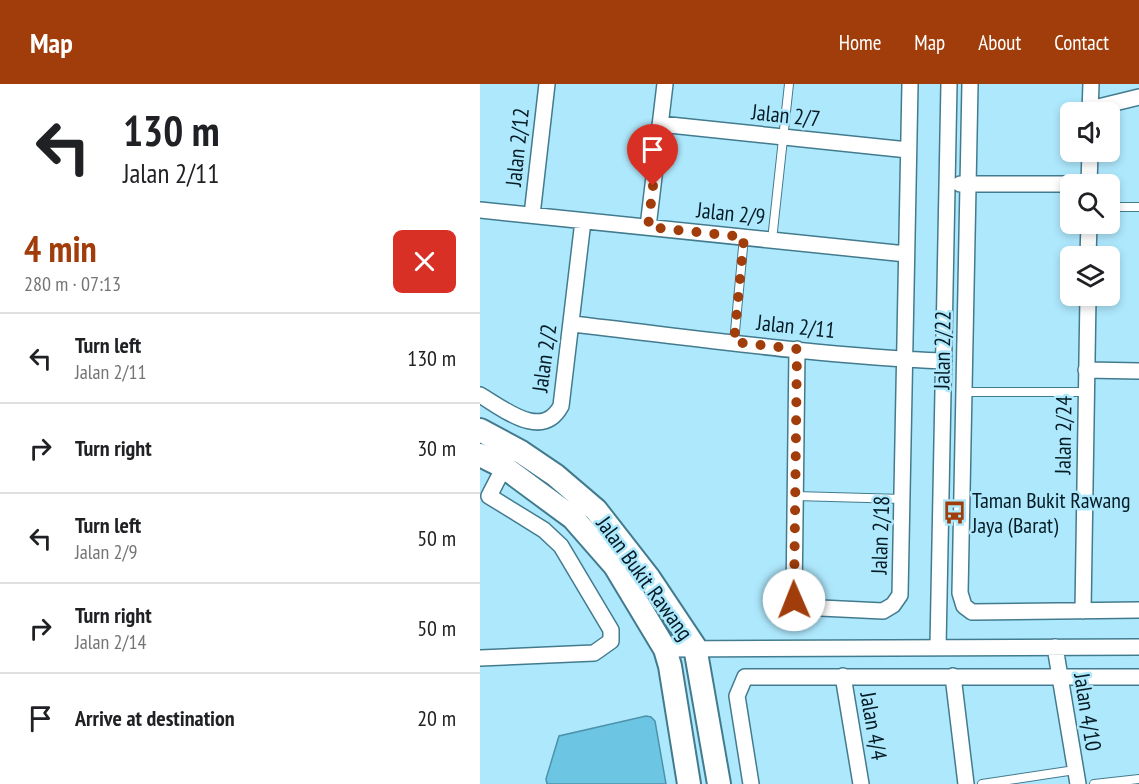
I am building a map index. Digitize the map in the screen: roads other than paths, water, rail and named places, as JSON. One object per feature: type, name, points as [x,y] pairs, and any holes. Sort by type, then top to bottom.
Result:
[{"type":"street","name":"Jalan 2/12","points":[[532,215],[547,84]]},
{"type":"street","points":[[648,227],[665,84]]},
{"type":"street","name":"Jalan 2/18","points":[[795,496],[794,600],[800,608],[883,611],[893,605],[900,595],[910,84]]},
{"type":"street","points":[[938,647],[950,84]]},
{"type":"street","name":"Jalan 2/22","points":[[970,84],[960,593],[964,606],[972,612],[1083,611]]},
{"type":"street","points":[[1090,102],[1091,84]]},
{"type":"street","points":[[1120,102],[1139,97]]},
{"type":"street","name":"Jalan 2/7","points":[[660,124],[908,150]]},
{"type":"street","points":[[948,184],[1060,184]]},
{"type":"street","name":"Jalan 2/9","points":[[480,210],[906,254]]},
{"type":"street","name":"Jalan 2/2","points":[[480,395],[525,420],[535,423],[547,421],[555,416],[561,406],[583,221]]},
{"type":"street","name":"Jalan 2/24","points":[[1083,611],[1088,306]]},
{"type":"street","name":"Jalan 2/11","points":[[572,324],[797,349],[944,361]]},
{"type":"street","points":[[795,496],[797,349]]},
{"type":"street","points":[[1086,370],[1139,371]]},
{"type":"street","name":"Jalan Bukit Rawang","points":[[480,430],[521,452],[596,510],[650,578],[695,647],[719,784]]},
{"type":"street","name":"Jalan Bukit Rawang","points":[[480,454],[504,467],[573,518],[615,566],[665,648],[672,677],[689,784]]},
{"type":"street","points":[[480,658],[591,653],[608,643],[612,637],[611,630],[561,546],[544,530],[484,494],[504,467]]},
{"type":"street","points":[[1083,611],[1139,610]]},
{"type":"street","name":"Jalan 4/10","points":[[1055,647],[1076,777]]},
{"type":"street","points":[[665,648],[1139,647]]},
{"type":"street","name":"Jalan 4/4","points":[[843,676],[861,784]]},
{"type":"street","points":[[953,676],[966,784]]},
{"type":"street","points":[[751,784],[737,696],[745,677],[1139,677]]},
{"type":"lane","points":[[772,240],[789,84]]},
{"type":"lane","points":[[1120,207],[1139,207]]},
{"type":"lane","points":[[734,342],[744,237]]},
{"type":"lane","points":[[963,392],[1086,392]]},
{"type":"lane","points":[[795,496],[903,499]]},
{"type":"lane","points":[[982,784],[1076,777]]},
{"type":"lane","points":[[1094,784],[1139,779]]},
{"type":"water","points":[[646,716],[655,721],[666,784],[547,784],[546,779],[559,736]]},
{"type":"place","name":"Taman Bukit Rawang Jaya (Barat)","points":[[954,513]]}]
